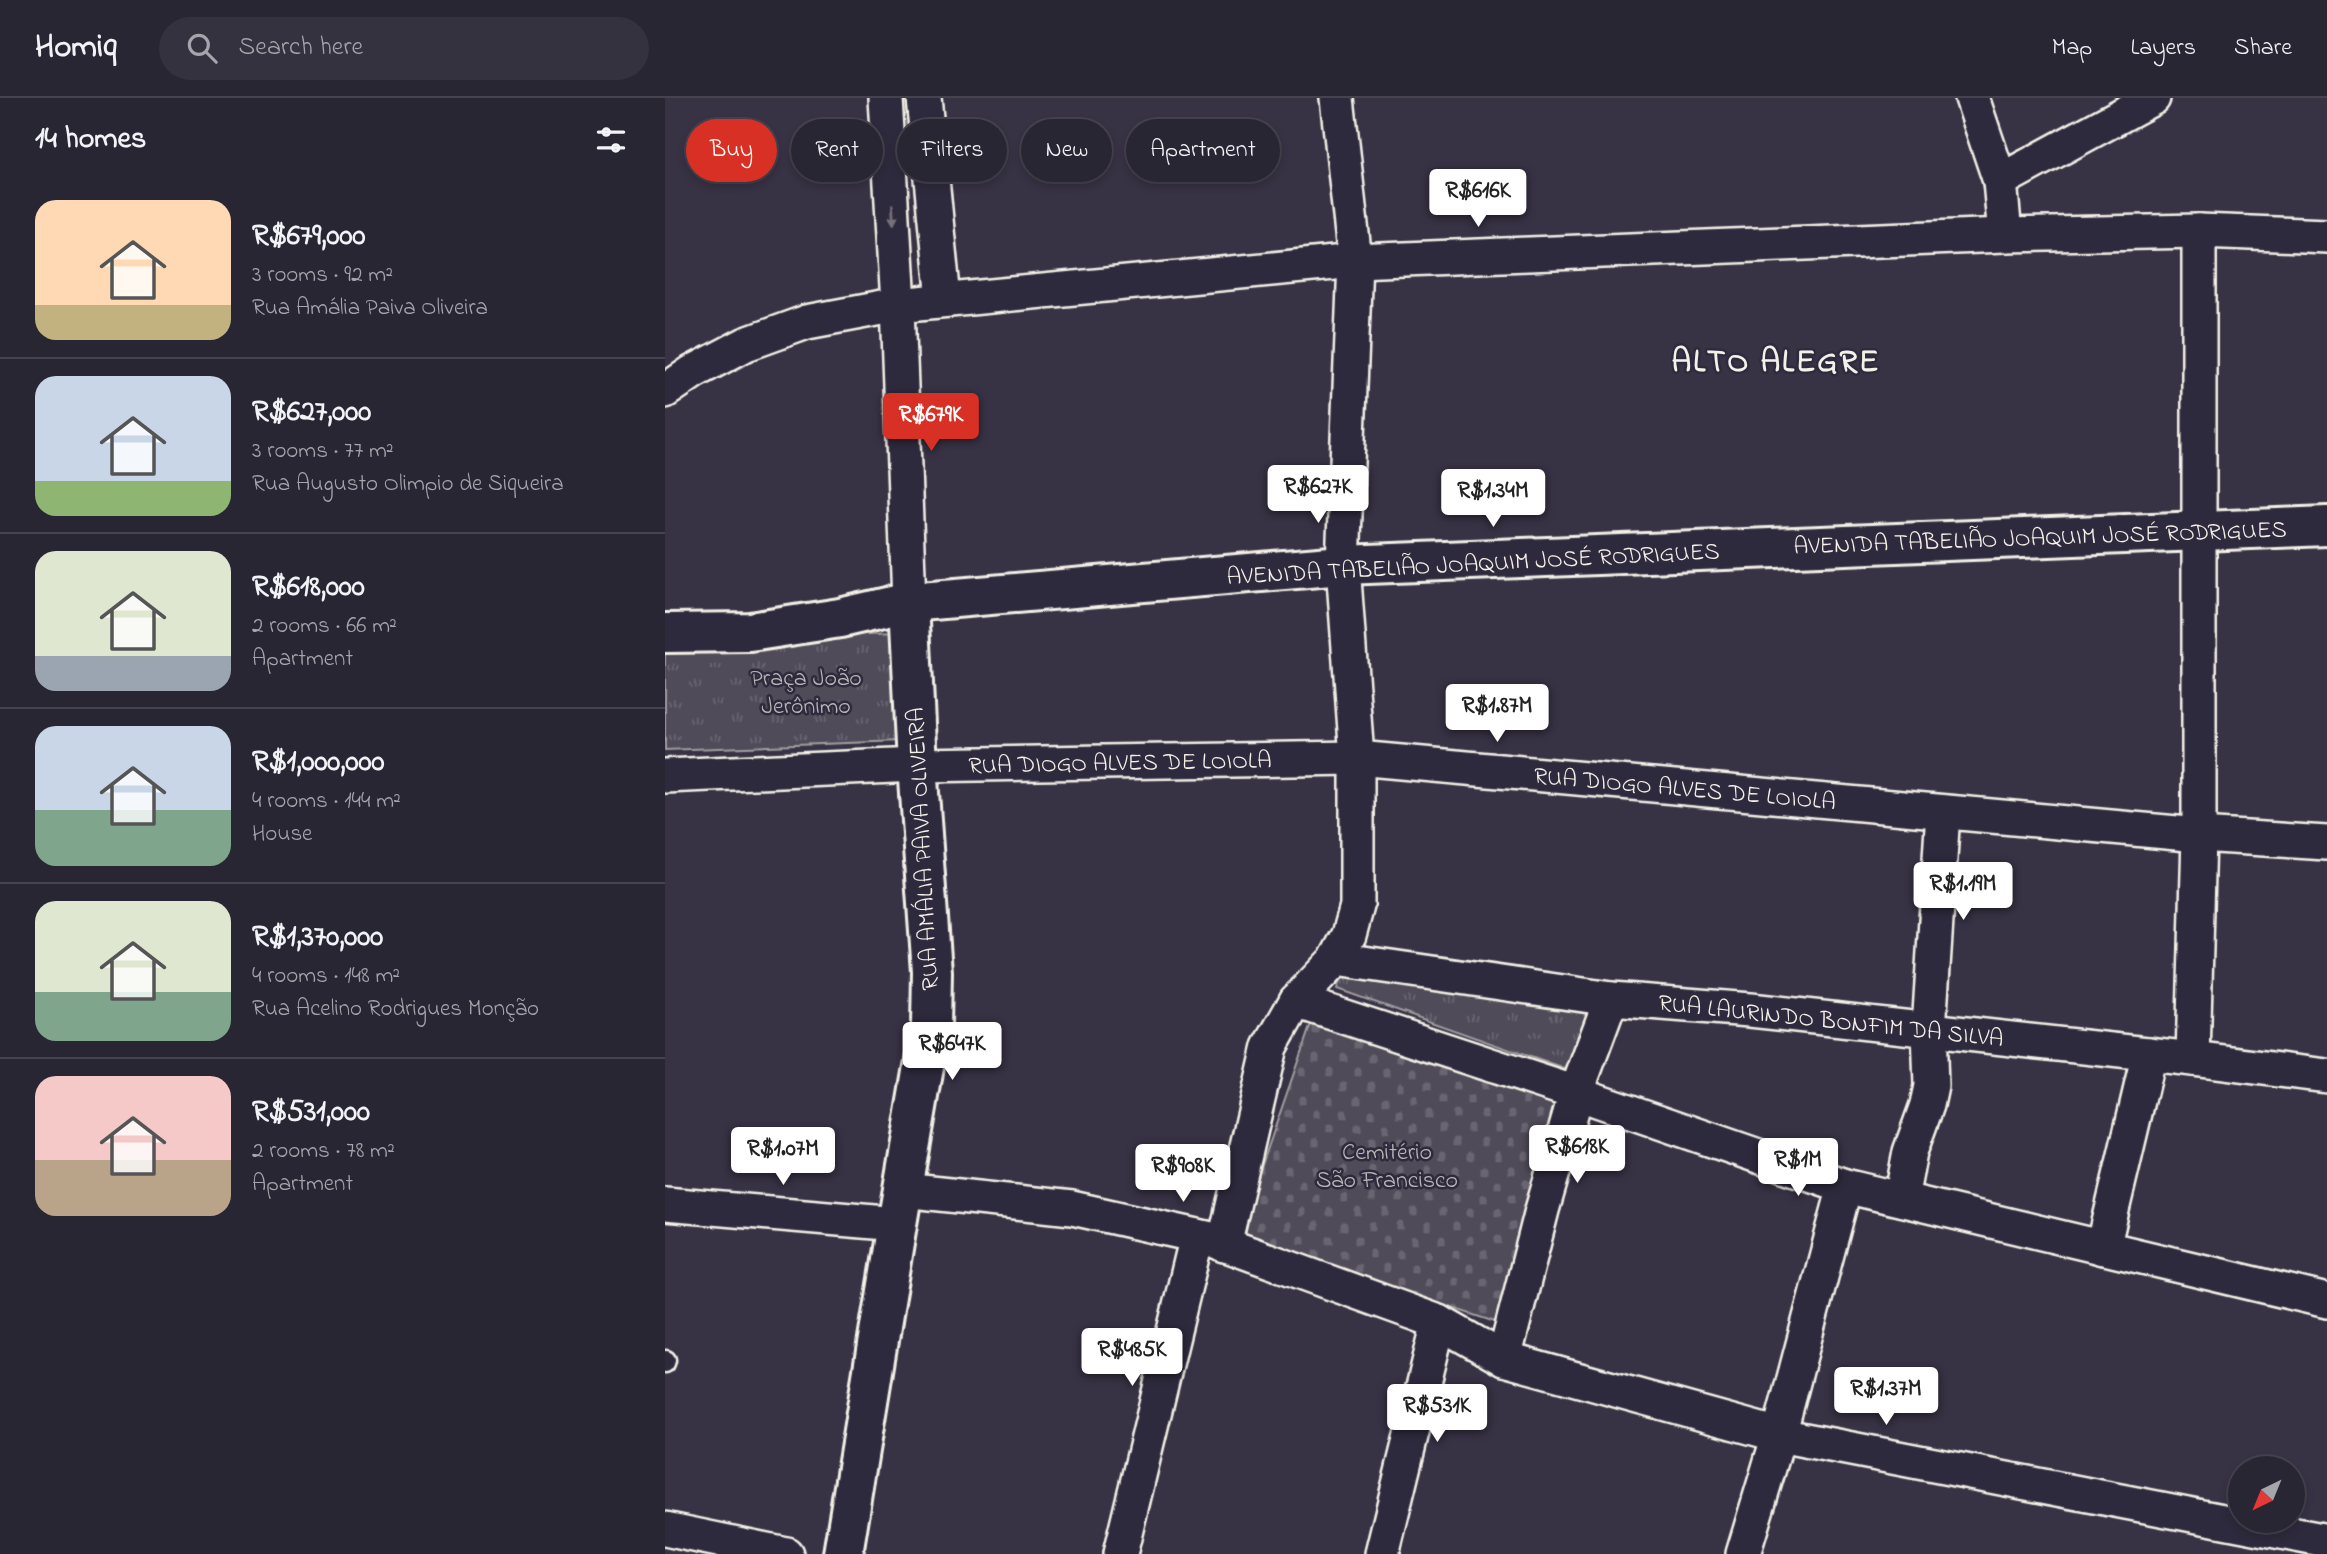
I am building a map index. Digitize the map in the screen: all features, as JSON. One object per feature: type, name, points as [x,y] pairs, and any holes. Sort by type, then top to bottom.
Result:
[{"type":"main road","name":"AVENIDA TABELIÃO JOAQUIM JOSÉ RODRIGUES","points":[[665,633],[750,632],[839,618],[909,603],[1343,565],[2327,526]]},
{"type":"main road","name":"RUA AMÁLIA PAIVA OLIVEIRA","points":[[843,1554],[932,1026],[932,972],[909,603]]},
{"type":"street","name":"RUA AMÁLIA PAIVA OLIVEIRA","points":[[885,98],[898,305],[909,603]]},
{"type":"street","points":[[924,98],[944,300]]},
{"type":"street","points":[[1120,1554],[1210,1240],[1270,1047],[1296,1001],[1336,959],[1349,934],[1357,906],[1357,758],[1343,565],[1355,261],[1337,98]]},
{"type":"street","points":[[1972,98],[2000,181],[2005,235]]},
{"type":"street","points":[[2000,181],[2153,98]]},
{"type":"street","points":[[665,391],[693,372],[746,344],[807,322],[898,305],[1355,261],[2005,235],[2199,231],[2327,236]]},
{"type":"street","points":[[2193,1059],[2200,835],[2199,231]]},
{"type":"street","name":"RUA DIOGO ALVES DE LOIOLA","points":[[665,776],[917,765],[1357,758],[2200,835],[2327,843]]},
{"type":"street","points":[[1902,1199],[1910,1152],[1931,1086],[1929,1029],[1943,812]]},
{"type":"street","name":"RUA LAURINDO BONFIM DA SILVA","points":[[1336,959],[1611,999],[1750,1010],[1929,1029],[2327,1076]]},
{"type":"street","points":[[1504,1359],[1542,1210],[1576,1093],[1611,999]]},
{"type":"street","points":[[1296,1001],[1846,1186],[2327,1301]]},
{"type":"street","points":[[2103,1248],[2149,1054]]},
{"type":"street","points":[[1743,1554],[1779,1435],[1846,1186]]},
{"type":"street","points":[[665,1204],[1072,1209],[1210,1240],[1439,1322],[1504,1359],[1779,1435],[2327,1541]]},
{"type":"street","points":[[1382,1554],[1439,1322]]},
{"type":"street","points":[[665,1529],[786,1554]]},
{"type":"green space","name":"Praça João Jerônimo","points":[[896,633],[901,741],[665,750],[665,641]]},
{"type":"green space","points":[[1349,958],[1605,1009],[1579,1074],[1337,989]]},
{"type":"green space","name":"Cemitério São Francisco","points":[[1313,1018],[1571,1103],[1501,1324],[1237,1237]]},
{"type":"district","name":"ALTO ALEGRE","points":[[1776,360]]}]
